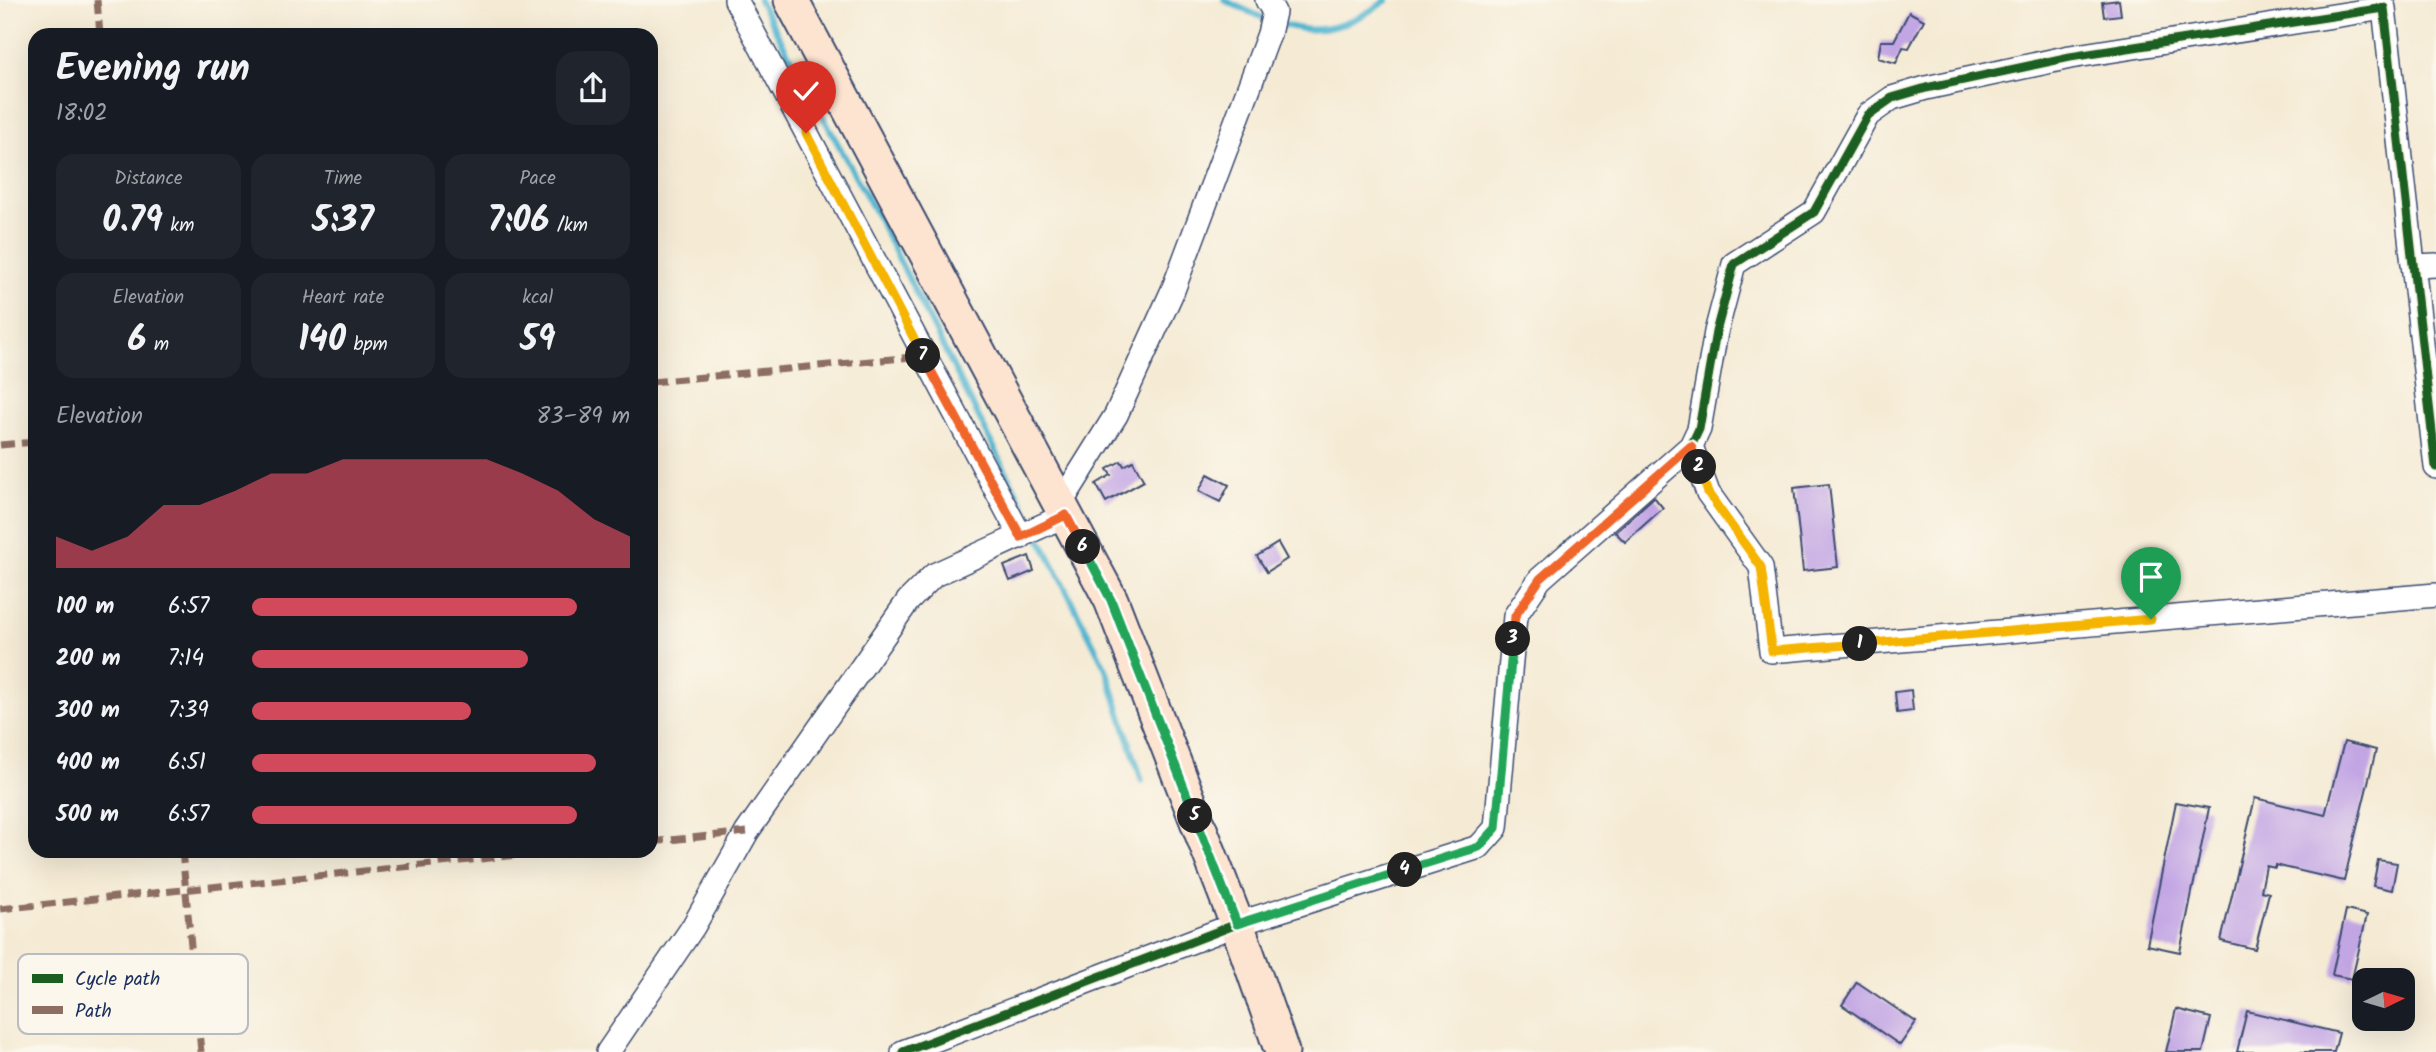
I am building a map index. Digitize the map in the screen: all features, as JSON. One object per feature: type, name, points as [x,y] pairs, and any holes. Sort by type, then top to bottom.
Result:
[{"type":"street","points":[[736,0],[1025,534]]},
{"type":"street","points":[[792,0],[1060,513],[1111,600],[1237,924],[1282,1052]]},
{"type":"street","points":[[903,1052],[1237,924],[1479,847],[1496,828],[1515,616],[1540,579],[1691,446],[1699,429],[1716,331],[1734,264],[1814,212],[1868,115],[1892,98],[1926,88],[2070,57],[2384,8],[2425,265],[2436,467]]},
{"type":"street","points":[[608,1052],[693,927],[747,832],[908,601],[934,575],[1025,534],[1060,513],[1116,415],[1172,290],[1270,15]]},
{"type":"street","points":[[1691,446],[1708,493],[1761,567],[1772,651],[2436,595]]},
{"type":"building","points":[[2119,0],[2121,15],[2104,17],[2102,2]]},
{"type":"building","points":[[1909,12],[1924,20],[1909,48],[1903,47],[1896,63],[1878,58],[1881,41],[1894,41]]},
{"type":"building","points":[[1121,461],[1124,466],[1133,461],[1144,481],[1106,502],[1096,484],[1111,475],[1107,469]]},
{"type":"building","points":[[1208,474],[1229,485],[1220,502],[1199,491]]},
{"type":"building","points":[[1829,484],[1838,567],[1803,571],[1794,488]]},
{"type":"building","points":[[1654,497],[1663,508],[1625,542],[1615,532]]},
{"type":"building","points":[[1278,543],[1287,559],[1267,572],[1257,556]]},
{"type":"building","points":[[1029,556],[1034,571],[1010,581],[1004,566]]},
{"type":"building","points":[[1911,690],[1913,711],[1897,713],[1895,692]]},
{"type":"building","points":[[2344,742],[2376,750],[2344,881],[2275,865],[2275,868],[2266,866],[2261,891],[2269,893],[2255,949],[2221,941],[2255,798],[2325,815]]},
{"type":"building","points":[[2176,802],[2209,808],[2180,952],[2147,945]]},
{"type":"building","points":[[2378,860],[2397,863],[2392,890],[2373,886]]},
{"type":"building","points":[[2346,910],[2367,915],[2355,968],[2352,968],[2352,979],[2332,975]]},
{"type":"building","points":[[1857,982],[1916,1022],[1900,1045],[1842,1005]]},
{"type":"building","points":[[2176,1009],[2211,1018],[2203,1052],[2166,1052]]},
{"type":"building","points":[[2247,1011],[2339,1033],[2334,1052],[2237,1052]]},
{"type":"waterway","points":[[759,0],[873,208],[1106,669],[1142,781]]},
{"type":"waterway","points":[[1224,0],[1269,20],[1306,29],[1324,29],[1343,24],[1364,15],[1387,0]]},
{"type":"marked path","points":[[97,0],[99,28]]},
{"type":"marked path","points":[[658,381],[923,356]]},
{"type":"marked path","points":[[0,445],[28,443]]},
{"type":"marked path","points":[[658,841],[747,832]]},
{"type":"marked path","points":[[183,858],[192,954]]},
{"type":"marked path","points":[[0,909],[489,858]]},
{"type":"marked path","points":[[199,1034],[201,1052]]},
{"type":"cycle path","points":[[903,1052],[1237,924],[1479,847],[1496,828],[1515,616],[1540,579],[1691,446],[1699,429],[1716,332],[1734,264],[1814,212],[1868,115],[1892,98],[1926,88],[2070,57],[2384,8],[2436,467]]},
{"type":"route","points":[[806,133],[1021,537],[1066,515],[1111,600],[1237,924],[1479,847],[1496,828],[1515,616],[1540,579],[1691,446],[1708,493],[1761,567],[1772,651],[2151,619]]}]
